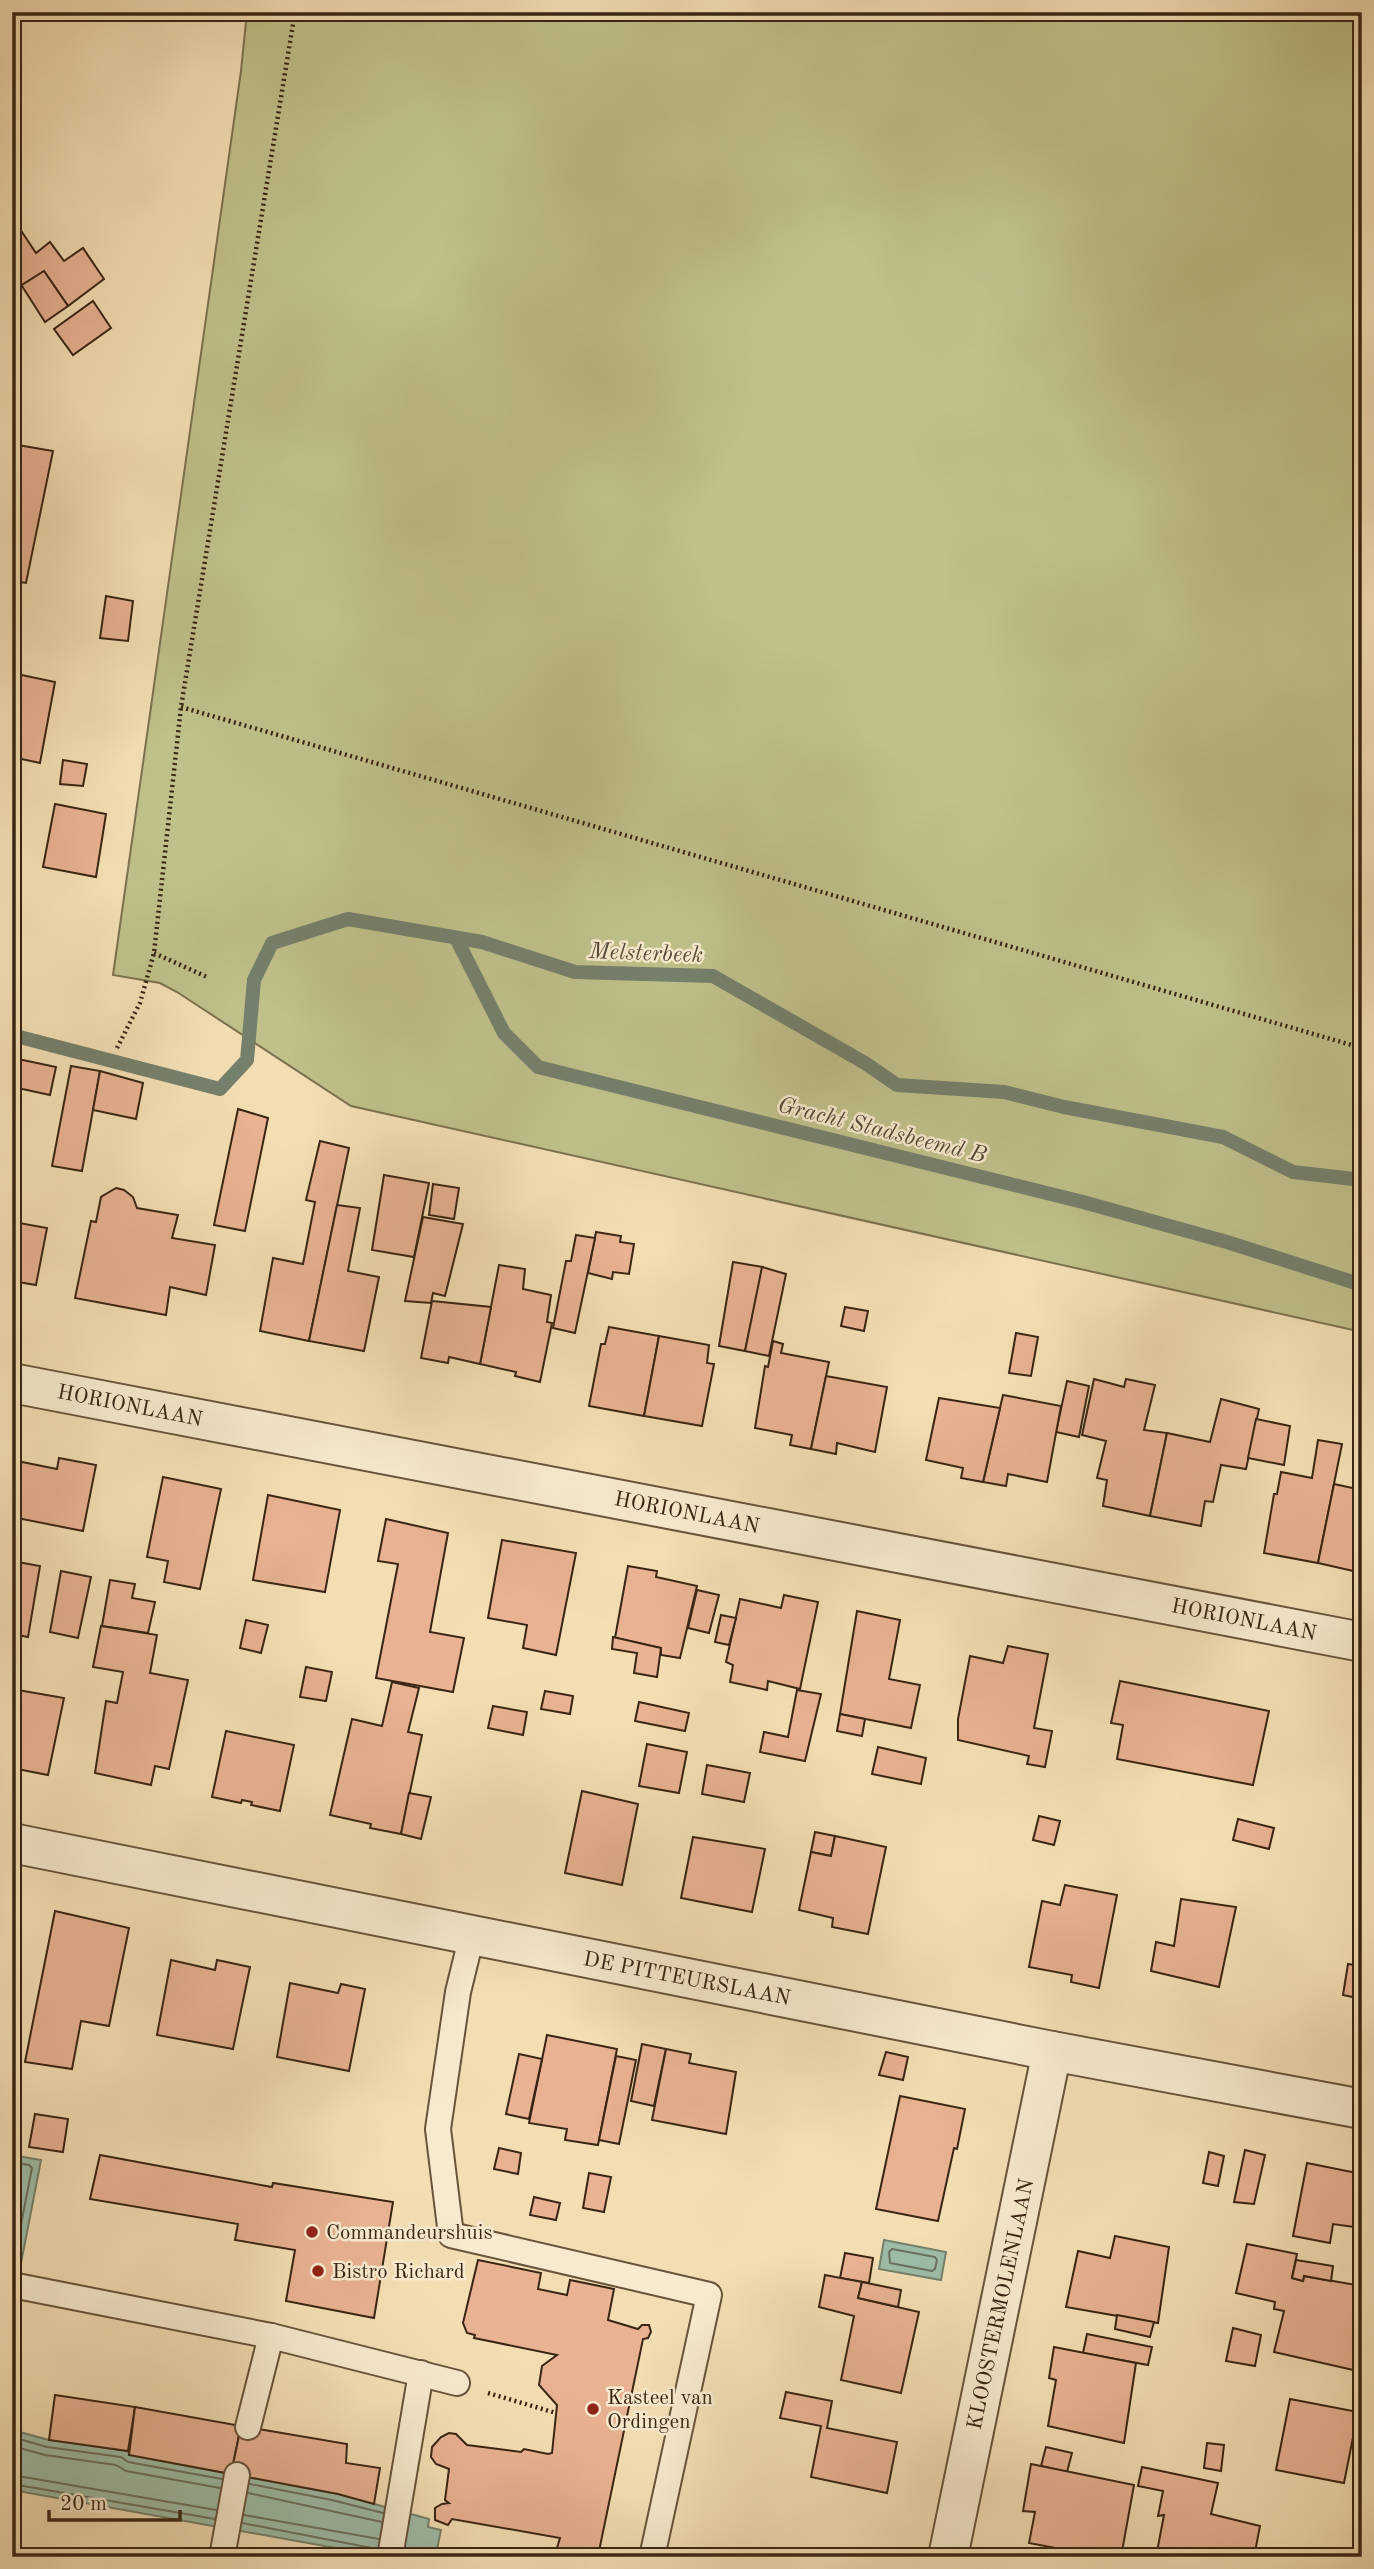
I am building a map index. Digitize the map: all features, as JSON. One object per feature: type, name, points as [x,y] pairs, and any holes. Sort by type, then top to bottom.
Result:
[{"type":"street","name":"HORIONLAAN","points":[[12,1383],[1362,1642]]},
{"type":"street","name":"DE PITTEURSLAAN","points":[[12,1843],[1052,2051],[1362,2109]]},
{"type":"street","name":"KLOOSTERMOLENLAAN","points":[[948,2557],[1052,2051]]},
{"type":"lane","points":[[472,1935],[458,1992],[438,2129],[451,2235],[709,2295],[652,2557]]},
{"type":"lane","points":[[16,2286],[271,2336],[457,2383]]},
{"type":"lane","points":[[248,2427],[271,2336]]},
{"type":"lane","points":[[390,2557],[421,2373]]},
{"type":"lane","points":[[222,2555],[237,2475]]},
{"type":"path","points":[[117,1048],[140,1003],[153,953],[181,707],[295,12]]},
{"type":"path","points":[[181,707],[1362,1048]]},
{"type":"path","points":[[153,953],[207,977]]},
{"type":"path","points":[[492,2395],[556,2413]]},
{"type":"green space","points":[[247,12],[1362,12],[1362,1332],[351,1106],[177,992],[160,983],[113,975],[241,71]]},
{"type":"water","points":[[12,2155],[41,2160],[12,2310]]},
{"type":"water","points":[[884,2240],[946,2252],[941,2280],[879,2269]]},
{"type":"water","points":[[12,2430],[49,2440],[128,2451],[129,2455],[338,2494],[429,2519],[428,2527],[441,2530],[437,2549],[480,2557],[386,2557],[12,2490]]},
{"type":"building","points":[[12,217],[36,253],[50,242],[64,261],[83,248],[104,279],[68,306],[44,271],[22,285],[12,273]]},
{"type":"building","points":[[44,271],[68,306],[45,322],[13,272],[22,285]]},
{"type":"building","points":[[93,301],[111,328],[73,355],[54,329]]},
{"type":"building","points":[[12,444],[53,451],[26,583],[12,581]]},
{"type":"building","points":[[106,596],[133,601],[128,641],[100,638]]},
{"type":"building","points":[[12,673],[55,682],[40,763],[12,757]]},
{"type":"building","points":[[63,760],[87,764],[83,786],[60,784]]},
{"type":"building","points":[[55,804],[106,814],[96,877],[43,867]]},
{"type":"building","points":[[18,1059],[56,1067],[50,1095],[13,1087]]},
{"type":"building","points":[[71,1066],[100,1071],[82,1171],[52,1166]]},
{"type":"building","points":[[100,1071],[143,1083],[136,1119],[93,1110]]},
{"type":"building","points":[[238,1109],[268,1118],[245,1231],[214,1225]]},
{"type":"building","points":[[320,1141],[349,1148],[309,1341],[260,1331],[273,1258],[303,1264],[315,1202],[306,1200]]},
{"type":"building","points":[[384,1175],[429,1183],[414,1257],[372,1250]]},
{"type":"building","points":[[433,1184],[459,1188],[454,1219],[429,1215]]},
{"type":"building","points":[[116,1188],[133,1197],[137,1208],[178,1215],[172,1238],[215,1245],[206,1295],[170,1287],[166,1315],[75,1298],[91,1221],[96,1222],[101,1197]]},
{"type":"building","points":[[337,1205],[360,1208],[348,1271],[379,1277],[364,1351],[309,1341]]},
{"type":"building","points":[[12,1208],[21,1210],[19,1223],[47,1228],[36,1285],[12,1281]]},
{"type":"building","points":[[423,1217],[463,1224],[445,1296],[433,1293],[431,1303],[405,1301]]},
{"type":"building","points":[[596,1232],[621,1236],[620,1242],[634,1244],[629,1274],[613,1272],[612,1279],[588,1273]]},
{"type":"building","points":[[576,1235],[595,1238],[575,1333],[553,1328],[566,1261],[571,1261]]},
{"type":"building","points":[[733,1262],[763,1267],[745,1351],[719,1346]]},
{"type":"building","points":[[499,1265],[525,1269],[523,1289],[551,1295],[547,1322],[552,1323],[540,1382],[515,1376],[516,1372],[480,1364]]},
{"type":"building","points":[[762,1267],[786,1274],[769,1356],[745,1351]]},
{"type":"building","points":[[432,1301],[491,1307],[480,1364],[449,1357],[448,1363],[421,1358]]},
{"type":"building","points":[[845,1307],[868,1311],[864,1331],[841,1326]]},
{"type":"building","points":[[609,1327],[659,1336],[644,1416],[589,1406],[601,1344],[605,1344]]},
{"type":"building","points":[[1016,1333],[1038,1337],[1031,1376],[1009,1373]]},
{"type":"building","points":[[659,1336],[709,1345],[707,1363],[714,1364],[702,1426],[644,1416]]},
{"type":"building","points":[[773,1341],[783,1344],[781,1353],[829,1362],[811,1449],[790,1445],[792,1435],[755,1428],[765,1366],[768,1367]]},
{"type":"building","points":[[826,1376],[887,1387],[875,1452],[837,1443],[836,1454],[811,1449]]},
{"type":"building","points":[[1094,1379],[1124,1387],[1126,1379],[1155,1385],[1144,1430],[1167,1433],[1150,1516],[1103,1506],[1107,1480],[1097,1478],[1106,1441],[1082,1435]]},
{"type":"building","points":[[1067,1381],[1089,1386],[1079,1437],[1056,1432]]},
{"type":"building","points":[[1003,1395],[1061,1406],[1047,1482],[1008,1474],[1006,1486],[983,1482]]},
{"type":"building","points":[[939,1398],[1000,1408],[983,1482],[961,1478],[963,1468],[926,1460]]},
{"type":"building","points":[[1221,1399],[1259,1409],[1246,1469],[1221,1465],[1213,1502],[1205,1501],[1201,1526],[1150,1516],[1167,1433],[1210,1442]]},
{"type":"building","points":[[1256,1419],[1290,1426],[1284,1465],[1248,1458]]},
{"type":"building","points":[[1318,1440],[1342,1444],[1318,1563],[1264,1553],[1274,1494],[1277,1494],[1281,1472],[1312,1478]]},
{"type":"building","points":[[59,1458],[96,1465],[83,1531],[12,1517],[12,1460],[57,1469]]},
{"type":"building","points":[[163,1477],[221,1489],[200,1589],[164,1582],[168,1561],[147,1557]]},
{"type":"building","points":[[1334,1484],[1362,1490],[1362,1573],[1318,1563]]},
{"type":"building","points":[[268,1495],[340,1510],[325,1592],[253,1580]]},
{"type":"building","points":[[386,1519],[448,1533],[430,1632],[464,1638],[453,1692],[376,1678],[398,1564],[378,1561]]},
{"type":"building","points":[[502,1540],[576,1553],[556,1655],[523,1648],[527,1625],[488,1618]]},
{"type":"building","points":[[12,1561],[40,1566],[28,1637],[12,1634]]},
{"type":"building","points":[[628,1566],[657,1571],[656,1577],[697,1586],[680,1658],[661,1655],[661,1648],[615,1638]]},
{"type":"building","points":[[61,1571],[91,1577],[78,1638],[50,1632]]},
{"type":"building","points":[[110,1580],[135,1584],[132,1598],[155,1602],[148,1633],[102,1626]]},
{"type":"building","points":[[697,1590],[719,1595],[709,1633],[688,1628]]},
{"type":"building","points":[[784,1595],[818,1602],[800,1689],[768,1681],[767,1690],[730,1682],[733,1665],[726,1662],[740,1599],[781,1608]]},
{"type":"building","points":[[857,1611],[900,1620],[889,1679],[920,1685],[911,1728],[840,1714]]},
{"type":"building","points":[[721,1615],[736,1618],[729,1645],[715,1642]]},
{"type":"building","points":[[246,1620],[268,1625],[261,1653],[240,1648]]},
{"type":"building","points":[[101,1626],[157,1635],[150,1673],[188,1680],[169,1769],[155,1766],[151,1785],[95,1773],[106,1701],[117,1703],[123,1672],[93,1667]]},
{"type":"building","points":[[613,1637],[661,1648],[657,1677],[634,1673],[637,1653],[612,1649]]},
{"type":"building","points":[[1008,1646],[1048,1654],[1034,1728],[1052,1731],[1045,1767],[1027,1764],[1029,1756],[958,1740],[958,1719],[970,1656],[1003,1663]]},
{"type":"building","points":[[306,1667],[332,1672],[326,1701],[300,1697]]},
{"type":"building","points":[[1120,1681],[1269,1711],[1253,1785],[1117,1759],[1123,1725],[1111,1723]]},
{"type":"building","points":[[392,1682],[419,1688],[408,1732],[422,1735],[401,1834],[370,1828],[371,1824],[330,1815],[352,1719],[382,1726]]},
{"type":"building","points":[[12,1689],[64,1698],[48,1775],[12,1768]]},
{"type":"building","points":[[797,1690],[821,1694],[805,1761],[760,1752],[764,1732],[788,1737]]},
{"type":"building","points":[[545,1691],[573,1696],[570,1714],[541,1709]]},
{"type":"building","points":[[639,1702],[689,1713],[685,1731],[635,1721]]},
{"type":"building","points":[[493,1706],[527,1712],[523,1735],[488,1728]]},
{"type":"building","points":[[840,1714],[865,1719],[862,1736],[837,1731]]},
{"type":"building","points":[[226,1731],[294,1745],[280,1811],[251,1805],[252,1802],[242,1800],[241,1803],[212,1797]]},
{"type":"building","points":[[647,1744],[687,1752],[679,1793],[639,1786]]},
{"type":"building","points":[[878,1747],[926,1758],[921,1784],[872,1774]]},
{"type":"building","points":[[707,1765],[750,1773],[744,1802],[702,1794]]},
{"type":"building","points":[[582,1791],[638,1804],[622,1885],[565,1873]]},
{"type":"building","points":[[409,1793],[431,1797],[421,1839],[401,1834]]},
{"type":"building","points":[[1039,1816],[1060,1821],[1054,1845],[1033,1840]]},
{"type":"building","points":[[1238,1819],[1274,1828],[1269,1849],[1233,1840]]},
{"type":"building","points":[[815,1832],[835,1836],[831,1856],[811,1852]]},
{"type":"building","points":[[835,1836],[886,1847],[868,1934],[832,1927],[833,1918],[799,1910],[811,1852],[831,1856]]},
{"type":"building","points":[[693,1837],[765,1849],[752,1912],[681,1898]]},
{"type":"building","points":[[1065,1885],[1117,1895],[1099,1988],[1071,1982],[1072,1975],[1029,1967],[1042,1901],[1060,1905]]},
{"type":"building","points":[[1181,1899],[1236,1907],[1219,1987],[1151,1971],[1156,1942],[1174,1946]]},
{"type":"building","points":[[55,1911],[129,1928],[109,2026],[81,2021],[72,2069],[25,2062]]},
{"type":"building","points":[[171,1960],[215,1970],[217,1960],[250,1967],[233,2049],[157,2035]]},
{"type":"building","points":[[1348,1964],[1362,1966],[1362,1999],[1343,1995]]},
{"type":"building","points":[[290,1983],[338,1993],[341,1984],[365,1989],[349,2071],[277,2057]]},
{"type":"building","points":[[12,1994],[18,1996],[14,2018],[12,2018]]},
{"type":"building","points":[[1362,2003],[1362,2038],[1355,2037]]},
{"type":"building","points":[[547,2035],[617,2049],[598,2145],[565,2140],[567,2129],[529,2123]]},
{"type":"building","points":[[642,2044],[666,2049],[654,2106],[631,2101]]},
{"type":"building","points":[[666,2049],[691,2054],[689,2063],[736,2072],[726,2134],[652,2120]]},
{"type":"building","points":[[886,2052],[908,2057],[903,2080],[879,2075]]},
{"type":"building","points":[[519,2054],[542,2059],[529,2119],[506,2114]]},
{"type":"building","points":[[616,2056],[636,2060],[619,2144],[599,2140]]},
{"type":"building","points":[[900,2096],[965,2109],[938,2221],[876,2209]]},
{"type":"building","points":[[35,2114],[68,2119],[63,2152],[29,2147]]},
{"type":"building","points":[[499,2148],[521,2153],[518,2174],[494,2169]]},
{"type":"building","points":[[1245,2150],[1265,2155],[1254,2204],[1234,2202]]},
{"type":"building","points":[[1209,2152],[1224,2156],[1218,2186],[1203,2183]]},
{"type":"building","name":"Commandeurshuis","points":[[100,2155],[272,2187],[273,2183],[393,2202],[374,2318],[286,2301],[295,2250],[235,2240],[238,2224],[90,2199]]},
{"type":"building","points":[[1307,2163],[1362,2174],[1362,2228],[1333,2224],[1330,2243],[1293,2236]]},
{"type":"building","points":[[589,2173],[611,2177],[604,2212],[583,2208]]},
{"type":"building","points":[[534,2197],[560,2203],[556,2220],[530,2215]]},
{"type":"building","points":[[1115,2236],[1169,2247],[1158,2323],[1066,2307],[1078,2251],[1110,2258]]},
{"type":"building","points":[[1247,2244],[1297,2254],[1292,2278],[1303,2281],[1304,2276],[1362,2286],[1362,2372],[1274,2352],[1284,2311],[1274,2309],[1275,2302],[1236,2293]]},
{"type":"building","points":[[845,2253],[873,2258],[869,2283],[840,2278]]},
{"type":"building","name":"Kasteel van Ordingen","points":[[478,2260],[541,2273],[538,2289],[567,2295],[570,2280],[614,2289],[608,2320],[638,2329],[642,2325],[649,2325],[651,2332],[648,2338],[643,2339],[598,2556],[557,2548],[560,2538],[452,2519],[448,2525],[435,2520],[435,2508],[449,2503],[445,2500],[449,2469],[436,2464],[431,2457],[432,2447],[441,2437],[449,2433],[456,2434],[467,2445],[552,2453],[557,2405],[539,2385],[542,2366],[557,2355],[474,2338],[475,2335],[467,2333],[463,2323]]},
{"type":"building","points":[[1296,2260],[1333,2266],[1331,2281],[1304,2276],[1303,2281],[1292,2278]]},
{"type":"building","points":[[825,2275],[862,2282],[858,2298],[919,2312],[901,2393],[841,2380],[854,2316],[819,2307]]},
{"type":"building","points":[[862,2282],[901,2290],[898,2307],[858,2298]]},
{"type":"building","points":[[1117,2315],[1154,2322],[1150,2337],[1115,2329]]},
{"type":"building","points":[[1233,2328],[1261,2335],[1255,2366],[1226,2361]]},
{"type":"building","points":[[1087,2334],[1152,2347],[1148,2365],[1083,2353]]},
{"type":"building","points":[[1054,2347],[1136,2363],[1124,2443],[1048,2426],[1056,2380],[1049,2378]]},
{"type":"building","points":[[786,2392],[832,2401],[827,2428],[897,2442],[887,2493],[811,2477],[821,2426],[780,2418]]},
{"type":"building","points":[[55,2395],[135,2407],[128,2451],[49,2440]]},
{"type":"building","points":[[1290,2399],[1358,2412],[1344,2483],[1276,2470]]},
{"type":"building","points":[[135,2407],[241,2426],[231,2474],[129,2455]]},
{"type":"building","points":[[241,2426],[347,2444],[346,2463],[380,2468],[374,2504],[338,2494],[231,2474]]},
{"type":"building","points":[[1207,2443],[1224,2445],[1221,2471],[1204,2468]]},
{"type":"building","points":[[1046,2447],[1072,2453],[1067,2472],[1041,2466]]},
{"type":"building","points":[[1031,2464],[1134,2485],[1121,2557],[1103,2557],[1029,2543],[1035,2512],[1023,2511]]},
{"type":"building","points":[[1142,2467],[1218,2483],[1211,2514],[1260,2526],[1254,2557],[1156,2557],[1164,2515],[1158,2516],[1163,2491],[1138,2486]]},
{"type":"waterway","name":"Melsterbeek","points":[[12,1035],[220,1089],[247,1060],[254,980],[272,943],[348,919],[482,942],[575,972],[713,976],[865,1063],[897,1085],[1004,1092],[1064,1107],[1223,1137],[1293,1172],[1362,1180]]},
{"type":"waterway","name":"Gracht Stadsbeemd B","points":[[456,938],[504,1033],[538,1067],[1083,1202],[1227,1242],[1362,1285]]},
{"type":"place","name":"Commandeurshuis","points":[[312,2232]]},
{"type":"place","name":"Bistro Richard","points":[[318,2271]]},
{"type":"place","name":"Kasteel van Ordingen","points":[[593,2409]]}]
